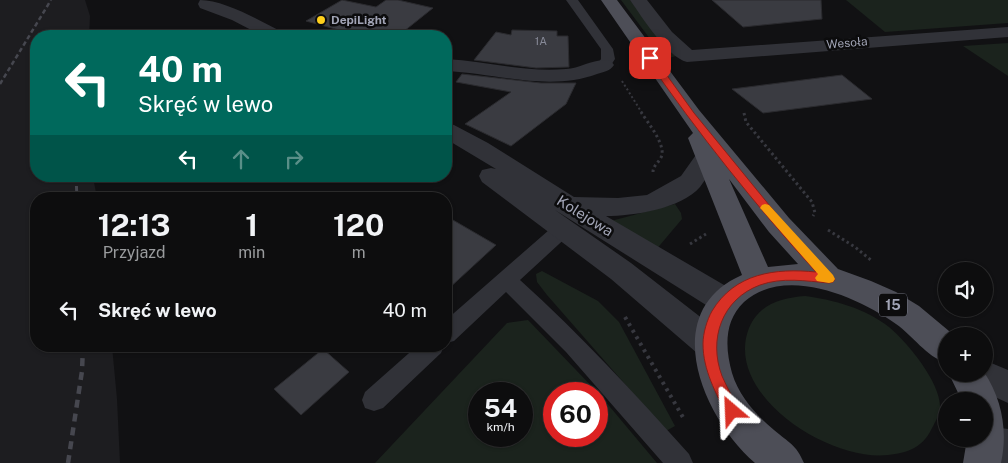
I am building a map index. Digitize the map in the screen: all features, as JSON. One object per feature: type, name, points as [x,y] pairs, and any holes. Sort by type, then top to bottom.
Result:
[{"type":"main road","name":"15","points":[[609,0],[691,115],[779,225],[829,279]]},
{"type":"main road","name":"15","points":[[691,115],[706,157],[759,280]]},
{"type":"main road","name":"15","points":[[785,463],[761,445],[732,411],[715,376],[709,343],[714,320],[725,301],[740,288],[759,280],[792,275],[829,279],[864,290],[899,308],[938,340]]},
{"type":"street","name":"Wesoła","points":[[638,0],[666,36],[687,56],[1008,32]]},
{"type":"street","points":[[203,2],[238,16],[262,30]]},
{"type":"street","points":[[203,2],[237,30]]},
{"type":"street","points":[[452,66],[565,76],[590,72],[604,66]]},
{"type":"street","name":"Kolejowa","points":[[452,133],[480,148],[566,217],[709,343]]},
{"type":"street","name":"Kolejowa","points":[[452,154],[508,187],[725,301]]},
{"type":"street","points":[[566,217],[651,203],[690,182],[706,157]]},
{"type":"street","points":[[993,380],[1008,387]]},
{"type":"lane","points":[[572,0],[607,49],[608,59],[604,66]]},
{"type":"lane","points":[[452,328],[506,279],[566,217]]},
{"type":"lane","points":[[506,279],[550,320],[623,398],[680,463]]},
{"type":"lane","points":[[374,400],[426,352]]},
{"type":"path","points":[[604,66],[622,82],[661,144],[663,152],[660,160],[653,168],[653,176],[675,191]]},
{"type":"path","points":[[744,113],[746,122],[812,202],[815,213],[810,219]]},
{"type":"shaded area","points":[[0,0],[85,0],[90,16],[89,30],[30,30],[30,182],[94,182],[96,192],[30,192],[30,352],[113,352],[120,463],[0,463]]},
{"type":"shaded area","points":[[621,0],[630,0],[676,56],[665,59]]},
{"type":"shaded area","points":[[846,0],[1008,0],[1008,23],[885,32]]},
{"type":"shaded area","points":[[1008,43],[1008,76],[963,46]]},
{"type":"shaded area","points":[[675,204],[681,213],[682,219],[655,251],[611,221]]},
{"type":"shaded area","points":[[542,271],[598,301],[619,322],[675,426],[666,431],[547,295],[537,282],[536,274]]},
{"type":"shaded area","points":[[805,296],[827,300],[860,310],[880,320],[897,334],[914,353],[930,376],[938,395],[938,416],[923,441],[908,451],[901,453],[888,455],[864,454],[838,447],[811,435],[787,419],[766,399],[751,377],[745,353],[749,328],[753,320],[765,308],[788,298]]},
{"type":"shaded area","points":[[528,320],[588,382],[543,382],[543,447],[608,447],[608,405],[657,463],[375,463],[507,323]]},
{"type":"building","points":[[342,0],[376,7],[386,0],[398,0],[433,8],[406,30],[339,30],[306,21]]},
{"type":"building","points":[[712,0],[821,0],[822,19],[743,27]]},
{"type":"building","points":[[512,30],[557,31],[557,36],[568,36],[569,67],[536,68],[474,60],[496,32],[511,35]]},
{"type":"building","points":[[462,74],[541,83],[576,83],[566,104],[511,146],[465,124],[511,92],[456,82]]},
{"type":"building","points":[[842,75],[872,99],[763,113],[732,89]]},
{"type":"building","points":[[452,219],[496,245],[452,285]]},
{"type":"building","points":[[319,352],[326,352],[349,372],[301,415],[274,389]]},
{"type":"railway","points":[[33,30],[51,0]]},
{"type":"railway","points":[[0,84],[30,35]]},
{"type":"railway","points":[[76,182],[77,192]]},
{"type":"railway","points":[[68,463],[82,371],[83,352]]},
{"type":"slow traffic","points":[[765,208],[829,279],[821,278]]},
{"type":"place","name":"DepiLight","points":[[321,20]]},
{"type":"route","points":[[650,58],[691,115],[779,225],[829,279],[792,275],[759,280],[740,288],[725,301],[714,320],[709,343],[715,376],[732,411]]}]
